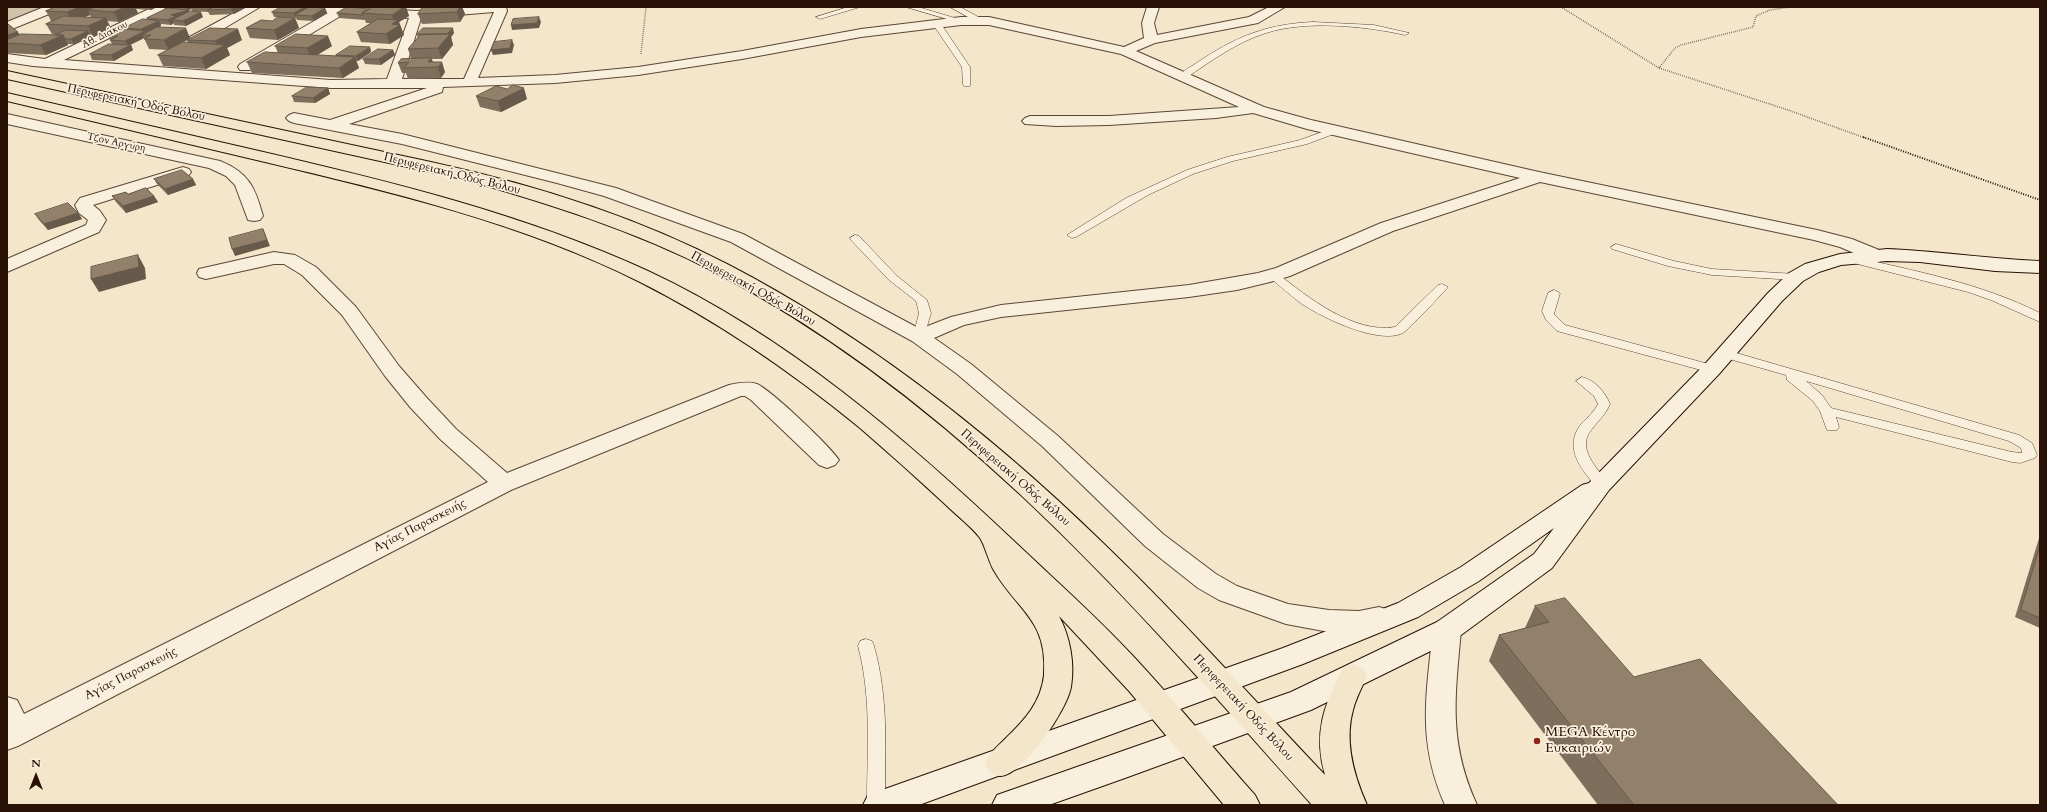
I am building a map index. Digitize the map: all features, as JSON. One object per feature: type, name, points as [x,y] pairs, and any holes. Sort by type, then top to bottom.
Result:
[{"type":"main road","name":"Περιφερειακή Οδός Βόλου","points":[[7,75],[464,175],[554,200],[658,239],[688,252],[762,291],[816,323],[877,364],[934,407],[1016,477],[1090,545],[1332,805]]},
{"type":"main road","name":"Περιφερειακή Οδός Βόλου","points":[[7,97],[429,196],[507,220],[625,268],[678,294],[715,315],[807,374],[877,428],[992,534],[1095,635],[1159,704],[1244,805]]},
{"type":"main road","points":[[992,534],[1005,567],[1046,618],[1051,628],[1055,642],[1059,677],[1057,689],[1050,708],[1033,733],[1000,763]]},
{"type":"main road","points":[[1352,805],[1338,769],[1335,733],[1338,710],[1353,676]]},
{"type":"street","points":[[7,27],[55,7]]},
{"type":"street","name":"Αθ. Διάκου","points":[[47,63],[162,7]]},
{"type":"street","points":[[178,49],[254,7]]},
{"type":"street","points":[[299,7],[345,8],[416,15],[500,8],[501,11],[469,83]]},
{"type":"street","points":[[1151,40],[1148,23],[1153,7]]},
{"type":"street","points":[[1125,51],[1151,40],[1253,20],[1279,7]]},
{"type":"street","points":[[230,76],[345,8]]},
{"type":"street","points":[[393,84],[416,15]]},
{"type":"street","points":[[7,58],[47,63],[332,84],[453,84],[555,79],[638,71],[742,55],[835,37],[961,21],[980,20],[1125,51],[1255,108],[1280,116],[1539,177],[1817,235],[1846,243],[1877,256]]},
{"type":"street","points":[[143,69],[164,57]]},
{"type":"street","points":[[331,126],[453,84]]},
{"type":"street","points":[[1030,121],[1059,122],[1156,118],[1242,111],[1255,108]]},
{"type":"street","points":[[294,118],[475,156],[563,178],[610,192],[718,231],[778,258],[920,337],[964,369],[1050,441],[1154,540],[1207,581],[1228,593],[1265,608],[1306,618],[1359,622],[1408,610]]},
{"type":"street","name":"Τζον Αργύρη","points":[[7,119],[200,161],[224,168],[240,178],[247,190],[254,216]]},
{"type":"street","points":[[7,266],[93,228],[97,220],[94,215],[85,210],[84,204],[86,202],[183,172],[197,166],[200,161]]},
{"type":"street","points":[[920,337],[958,321],[1001,311],[1203,289],[1237,284],[1273,275],[1387,227],[1539,177]]},
{"type":"street","points":[[1008,805],[1301,701],[1447,630],[1544,561],[1601,484],[1712,369],[1775,297],[1796,277],[1820,265],[1850,258],[1877,256],[1920,256],[1996,265],[2040,268]]},
{"type":"street","points":[[206,273],[274,258],[288,260],[309,271],[349,311],[392,371],[418,402],[448,434],[493,472],[503,484]]},
{"type":"street","name":"Αγίας Παρασκευής","points":[[11,726],[503,484],[737,390],[749,389],[759,395],[827,460]]},
{"type":"street","points":[[879,805],[1000,763],[1348,636],[1408,610],[1470,574],[1558,511],[1601,484]]},
{"type":"street","points":[[1447,630],[1439,730],[1443,756],[1453,790],[1461,805]]},
{"type":"lane","points":[[820,17],[856,7]]},
{"type":"lane","points":[[910,7],[961,21]]},
{"type":"lane","points":[[954,7],[980,20]]},
{"type":"lane","points":[[1242,40],[1253,20]]},
{"type":"lane","points":[[936,24],[966,66],[966,84]]},
{"type":"lane","points":[[1183,76],[1242,40],[1268,29],[1308,25],[1359,25],[1405,33]]},
{"type":"lane","points":[[1072,235],[1114,208],[1190,171],[1228,159],[1301,143],[1336,130]]},
{"type":"lane","points":[[855,238],[893,278],[921,300],[925,313],[920,337]]},
{"type":"lane","points":[[1616,247],[1672,264],[1712,272],[1796,277]]},
{"type":"lane","points":[[1850,258],[1964,288],[2003,301],[2040,318]]},
{"type":"lane","points":[[1273,275],[1307,302],[1326,312],[1376,331],[1392,333],[1400,330],[1442,287]]},
{"type":"lane","points":[[1554,293],[1553,300],[1547,308],[1548,314],[1561,328],[1712,369]]},
{"type":"lane","points":[[1726,354],[2014,438],[2027,446],[2030,451],[2030,455],[2027,457],[2012,457],[1828,411]]},
{"type":"lane","points":[[1779,370],[1804,386],[1822,403],[1828,411],[1832,427]]},
{"type":"lane","points":[[1582,381],[1599,394],[1604,404],[1601,414],[1582,432],[1580,441],[1581,451],[1587,467],[1601,484]]},
{"type":"lane","points":[[866,646],[875,678],[878,714],[876,805]]},
{"type":"path","points":[[638,71],[646,7]]},
{"type":"path","points":[[1561,7],[1660,68],[1788,110],[2040,200]]},
{"type":"path","points":[[1660,68],[1675,48],[1681,45],[1753,27],[1756,16],[1765,12],[1790,7]]},
{"type":"shaded area","points":[[7,7],[45,7],[7,22]]},
{"type":"building","points":[[55,7],[80,7],[67,12],[46,11]]},
{"type":"building","points":[[95,7],[125,7],[114,12],[88,10]]},
{"type":"building","points":[[214,7],[235,7],[231,9],[208,10]]},
{"type":"building","points":[[281,7],[305,7],[294,13],[272,12]]},
{"type":"building","points":[[309,7],[325,8],[312,16],[295,15]]},
{"type":"building","points":[[347,7],[370,9],[362,13],[363,15],[337,13]]},
{"type":"building","points":[[373,7],[404,7],[392,15],[362,13]]},
{"type":"building","points":[[423,7],[460,7],[457,12],[418,14]]},
{"type":"building","points":[[168,8],[189,10],[171,15],[176,16],[168,20],[147,18]]},
{"type":"building","points":[[190,11],[201,12],[183,21],[172,20]]},
{"type":"building","points":[[64,16],[106,18],[88,26],[46,24]]},
{"type":"building","points":[[278,17],[295,18],[274,30],[246,28],[261,20],[272,21]]},
{"type":"building","points":[[539,17],[537,23],[511,25],[513,19]]},
{"type":"building","points":[[143,19],[159,21],[141,29],[124,28]]},
{"type":"building","points":[[378,19],[398,20],[392,24],[400,25],[386,34],[357,32]]},
{"type":"building","points":[[8,24],[18,32],[7,35]]},
{"type":"building","points":[[157,27],[186,28],[164,40],[144,39],[151,35],[142,35]]},
{"type":"building","points":[[210,28],[238,29],[215,41],[187,40]]},
{"type":"building","points":[[423,28],[453,28],[447,34],[417,34]]},
{"type":"building","points":[[120,29],[145,31],[125,41],[110,40],[118,36],[108,36]]},
{"type":"building","points":[[66,30],[88,31],[71,39],[65,39],[63,35],[55,35]]},
{"type":"building","points":[[21,34],[63,35],[40,45],[7,43],[7,40]]},
{"type":"building","points":[[296,34],[328,36],[307,48],[275,46]]},
{"type":"building","points":[[450,34],[438,48],[408,49],[420,35]]},
{"type":"building","points":[[512,40],[510,48],[491,50],[494,42]]},
{"type":"building","points":[[183,42],[225,45],[201,58],[158,55]]},
{"type":"building","points":[[109,44],[131,45],[111,55],[90,54]]},
{"type":"building","points":[[350,46],[370,47],[356,56],[336,55]]},
{"type":"building","points":[[378,49],[393,50],[379,59],[363,59]]},
{"type":"building","points":[[265,52],[355,57],[339,68],[247,62]]},
{"type":"building","points":[[431,58],[428,62],[442,62],[438,67],[404,68],[409,62],[398,63],[401,59]]},
{"type":"building","points":[[513,85],[524,88],[498,101],[476,96],[496,86],[507,89]]},
{"type":"building","points":[[307,87],[328,88],[313,98],[292,96]]},
{"type":"building","points":[[182,170],[193,179],[165,189],[154,179]]},
{"type":"building","points":[[146,188],[154,196],[123,206],[112,196],[126,192],[128,194]]},
{"type":"building","points":[[68,203],[78,213],[44,224],[35,214]]},
{"type":"building","points":[[263,229],[267,240],[232,249],[229,238]]},
{"type":"building","points":[[138,255],[139,267],[91,279],[91,267]]},
{"type":"building","points":[[2040,546],[2040,618],[2021,610]]},
{"type":"building","points":[[1565,598],[1634,677],[1700,659],[1838,805],[1634,805],[1499,635],[1549,622],[1535,606]]},
{"type":"place","name":"MEGA Κέντρο Ευκαιριών","points":[[1537,741]]}]
